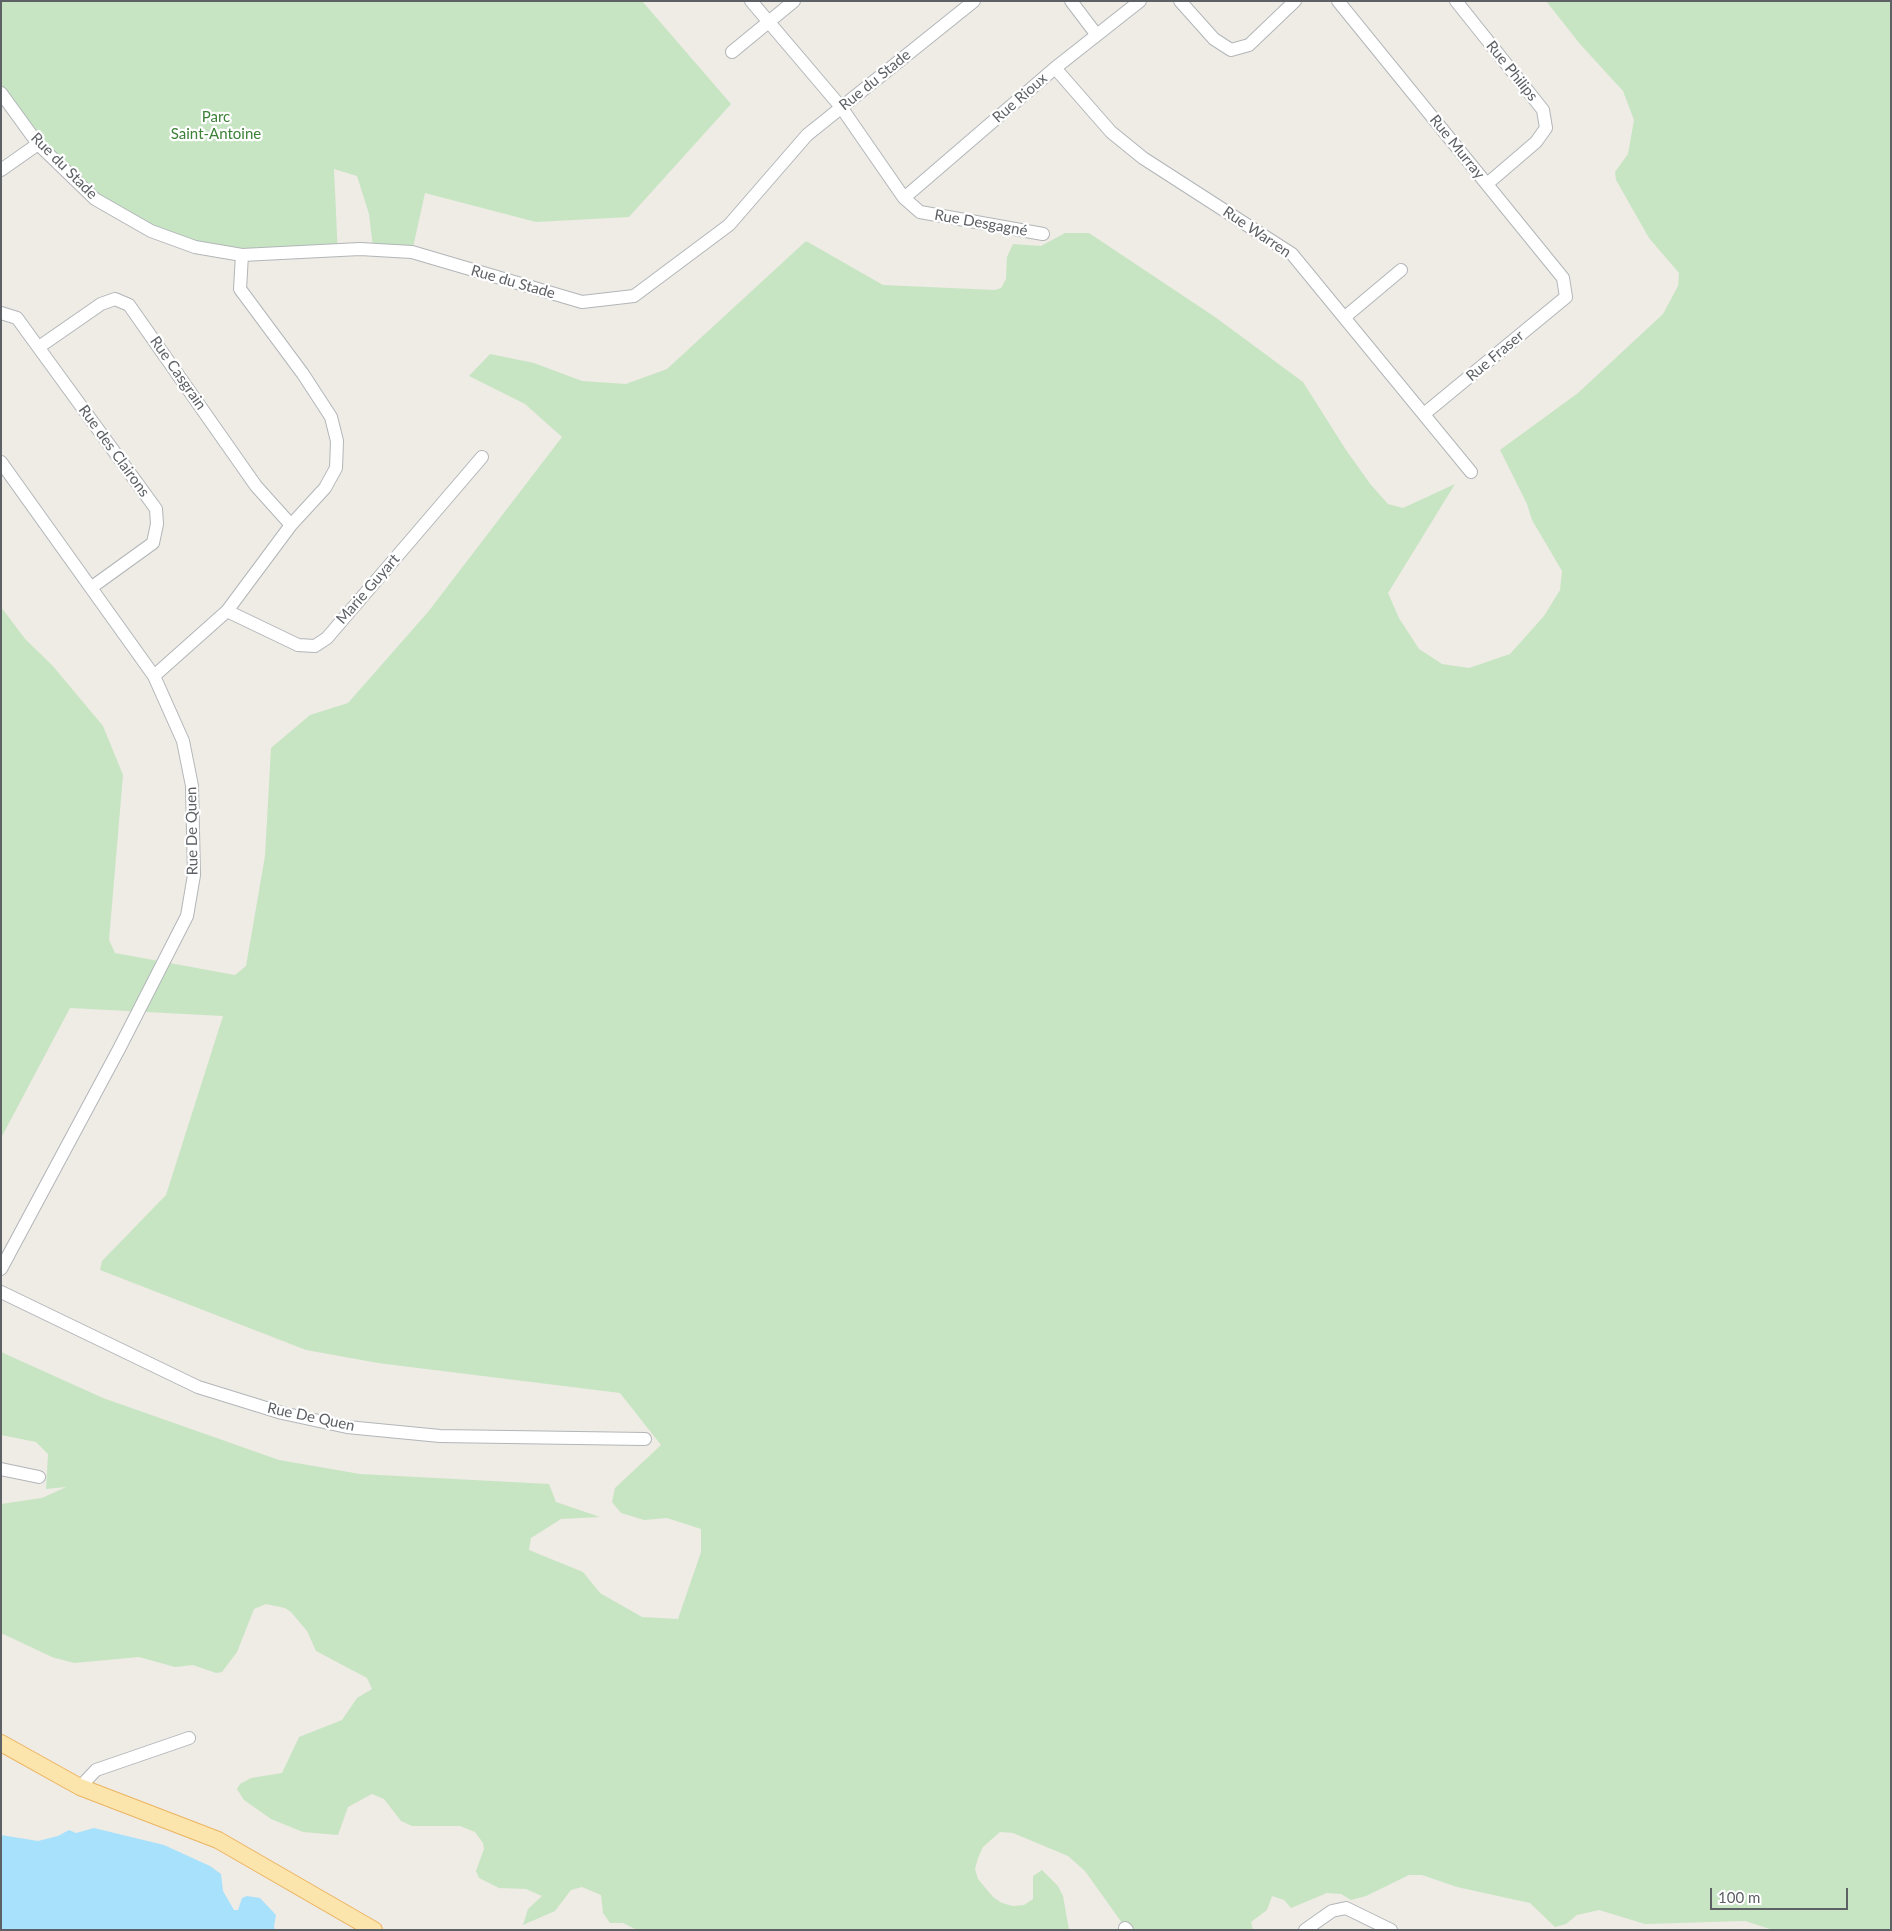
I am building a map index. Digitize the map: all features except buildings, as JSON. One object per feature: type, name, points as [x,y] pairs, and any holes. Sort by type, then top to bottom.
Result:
[{"type":"main road","points":[[1,1743],[80,1787],[218,1840],[374,1930]]},
{"type":"street","name":"Rue Desgagné","points":[[751,1],[842,107],[904,198],[920,212],[1043,234]]},
{"type":"street","points":[[732,52],[794,1]]},
{"type":"street","name":"Rue du Stade","points":[[1,93],[38,144],[96,199],[151,231],[196,247],[242,255],[360,249],[412,252],[582,302],[634,296],[729,225],[806,135],[974,1]]},
{"type":"street","points":[[1071,1],[1096,34]]},
{"type":"street","name":"Rue Rioux","points":[[904,198],[1055,68],[1140,1]]},
{"type":"street","points":[[1180,1],[1214,39],[1231,50],[1250,45],[1296,1]]},
{"type":"street","name":"Rue Murray","points":[[1338,1],[1563,278],[1566,298]]},
{"type":"street","name":"Rue Philips","points":[[1456,1],[1543,110],[1546,128],[1536,142],[1487,184]]},
{"type":"street","name":"Rue Warren","points":[[1055,68],[1111,132],[1143,158],[1292,254],[1471,472]]},
{"type":"street","points":[[1,170],[38,144]]},
{"type":"street","points":[[154,676],[227,611],[291,525],[310,506],[329,481],[336,468],[338,440],[331,417],[316,393],[240,289],[242,255]]},
{"type":"street","points":[[1345,317],[1401,270]]},
{"type":"street","name":"Rue Fraser","points":[[1424,414],[1566,298]]},
{"type":"street","name":"Rue Casgrain","points":[[38,347],[102,304],[115,299],[129,305],[256,486],[291,525]]},
{"type":"street","name":"Rue des Clairons","points":[[1,313],[17,318],[156,509],[157,524],[153,543],[92,587]]},
{"type":"street","name":"Marie Guyart","points":[[227,611],[298,645],[314,646],[327,638],[482,457]]},
{"type":"street","name":"Rue De Quen","points":[[1,462],[154,676],[183,741],[192,786],[194,875],[187,916],[120,1049],[1,1269]]},
{"type":"street","name":"Rue De Quen","points":[[1,1292],[198,1387],[282,1413],[347,1427],[440,1436],[645,1439]]},
{"type":"street","points":[[1,1469],[39,1477]]},
{"type":"street","points":[[80,1787],[96,1770],[189,1738]]},
{"type":"street","points":[[1305,1930],[1332,1911],[1346,1908],[1391,1930]]},
{"type":"green space","name":"Parc Saint-Antoine","points":[[1,1],[642,1],[731,104],[629,217],[536,222],[425,193],[412,252],[374,256],[369,214],[357,176],[334,169],[338,256],[191,249],[86,195],[1,89]]},
{"type":"green space","points":[[1546,1],[1891,1],[1891,1930],[1773,1930],[1745,1921],[1645,1924],[1599,1910],[1577,1915],[1566,1924],[1555,1927],[1530,1903],[1457,1887],[1422,1875],[1409,1875],[1366,1896],[1351,1900],[1341,1894],[1327,1893],[1291,1908],[1284,1900],[1272,1896],[1267,1910],[1251,1922],[1253,1930],[1127,1930],[1085,1871],[1068,1856],[1013,1833],[1000,1832],[983,1847],[975,1869],[978,1879],[993,1897],[1002,1903],[1013,1906],[1024,1905],[1033,1899],[1033,1876],[1042,1870],[1058,1886],[1063,1896],[1069,1930],[637,1930],[623,1923],[610,1923],[603,1913],[601,1895],[582,1887],[571,1890],[555,1911],[523,1925],[528,1909],[542,1896],[526,1889],[499,1888],[479,1878],[476,1871],[484,1849],[483,1843],[475,1832],[460,1826],[412,1826],[401,1821],[384,1799],[372,1794],[348,1807],[338,1835],[303,1832],[271,1819],[244,1800],[237,1789],[240,1784],[251,1778],[282,1773],[299,1737],[342,1720],[357,1698],[372,1689],[367,1678],[316,1651],[307,1631],[291,1612],[285,1608],[266,1604],[254,1609],[237,1652],[222,1672],[216,1673],[193,1665],[175,1667],[139,1657],[74,1663],[52,1657],[1,1633],[1,1504],[42,1498],[66,1487],[46,1489],[48,1454],[36,1442],[1,1435],[1,1352],[103,1398],[279,1460],[360,1474],[549,1484],[556,1502],[600,1517],[561,1519],[531,1538],[529,1550],[583,1572],[600,1593],[642,1617],[678,1619],[701,1552],[701,1529],[667,1518],[644,1520],[621,1513],[612,1502],[615,1488],[661,1445],[620,1393],[378,1363],[306,1350],[100,1270],[102,1261],[166,1195],[223,1016],[70,1008],[1,1138],[1,607],[26,640],[52,665],[103,726],[123,775],[109,940],[115,953],[235,975],[246,966],[265,856],[271,748],[310,715],[348,703],[428,612],[562,437],[525,404],[469,376],[490,354],[534,363],[582,381],[626,384],[667,369],[806,241],[883,285],[995,290],[1001,288],[1006,279],[1007,257],[1013,244],[1041,246],[1065,233],[1089,233],[1215,317],[1303,382],[1346,450],[1371,485],[1388,504],[1403,508],[1455,484],[1388,593],[1399,618],[1419,649],[1442,664],[1469,668],[1510,654],[1544,616],[1560,590],[1562,571],[1532,520],[1527,504],[1500,450],[1578,393],[1663,314],[1678,286],[1679,273],[1649,238],[1616,180],[1615,172],[1628,154],[1634,120],[1623,91],[1580,44]]},
{"type":"water","points":[[94,1828],[164,1845],[210,1866],[221,1874],[223,1891],[234,1910],[238,1910],[242,1898],[247,1896],[260,1898],[276,1915],[275,1930],[1,1930],[1,1835],[38,1841],[58,1836],[69,1830],[76,1833]]}]
